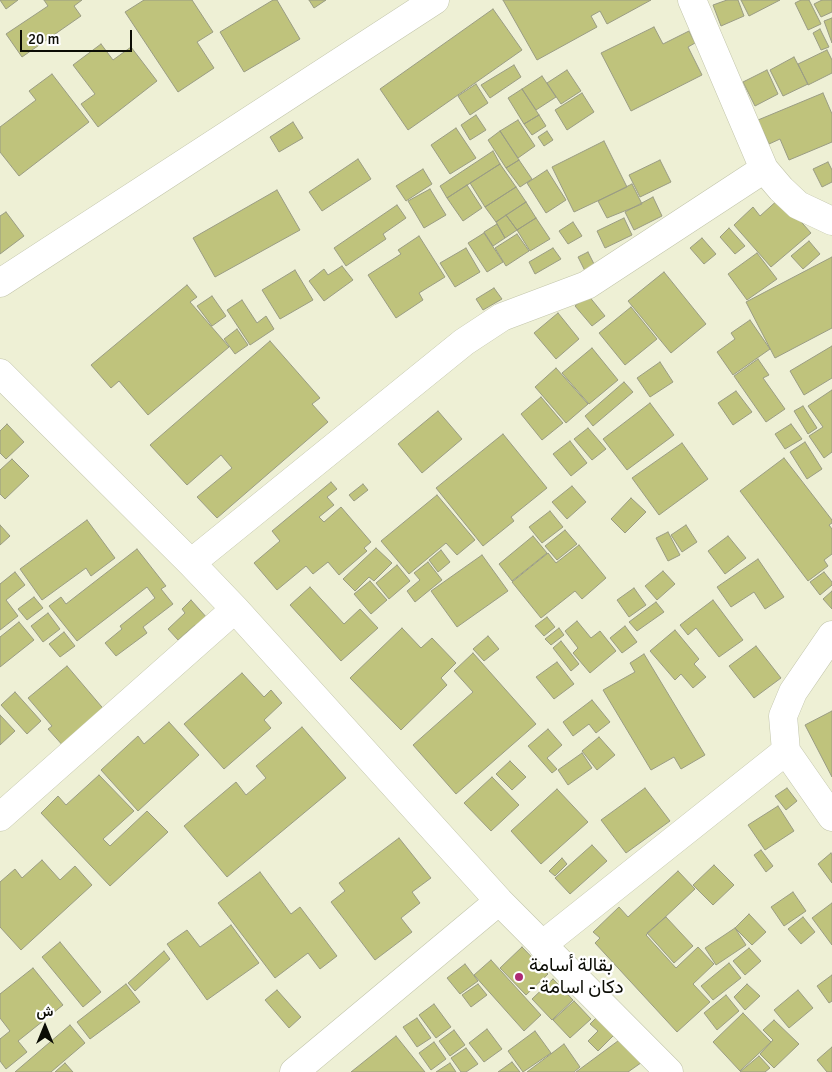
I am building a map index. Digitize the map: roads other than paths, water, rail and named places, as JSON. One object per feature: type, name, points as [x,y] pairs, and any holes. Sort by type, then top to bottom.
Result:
[{"type":"street","points":[[0,283],[435,0]]},
{"type":"street","points":[[692,0],[764,169],[780,189],[798,205],[832,221]]},
{"type":"street","points":[[191,563],[464,342],[502,317],[587,285],[764,169]]},
{"type":"street","points":[[0,372],[235,609],[499,901],[668,1072]]},
{"type":"street","points":[[0,816],[235,609]]},
{"type":"street","points":[[832,635],[793,692],[783,716],[786,751],[832,817]]},
{"type":"street","points":[[542,945],[786,751]]},
{"type":"street","points":[[294,1072],[499,901]]},
{"type":"place","name":"بقالة أسامة - دكان اسامة","points":[[519,977]]}]
